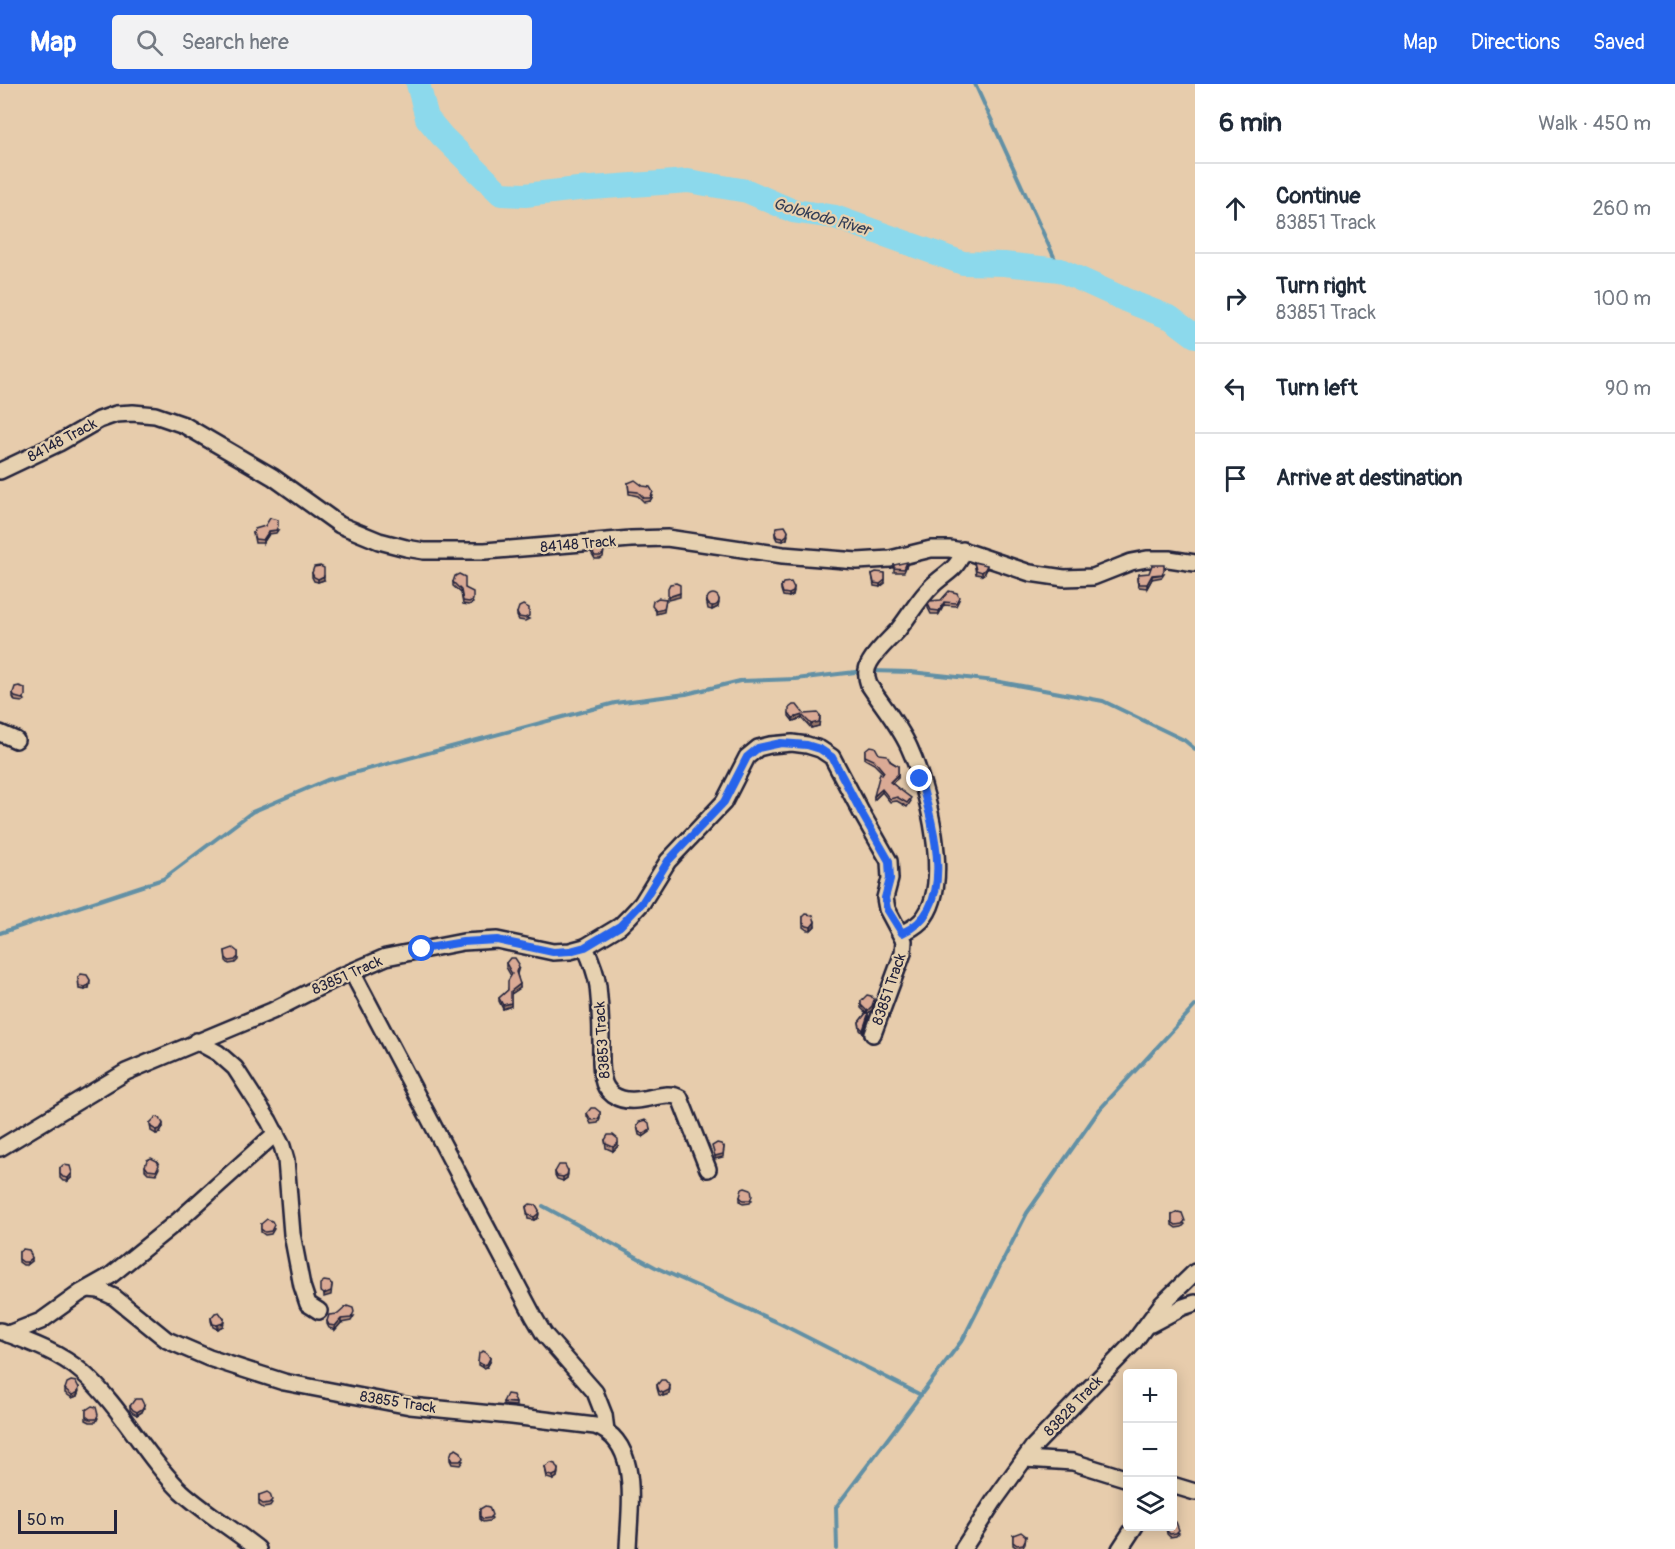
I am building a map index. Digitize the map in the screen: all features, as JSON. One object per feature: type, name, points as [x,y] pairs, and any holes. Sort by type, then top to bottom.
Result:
[{"type":"street","name":"84148 Track","points":[[0,471],[59,443],[99,420],[116,414],[133,413],[155,415],[184,425],[273,477],[340,525],[379,541],[424,551],[485,551],[667,538],[783,555],[857,561],[890,559],[931,549],[963,550],[1030,573],[1064,578],[1093,577],[1131,561],[1147,559],[1169,559],[1195,563]]},
{"type":"street","points":[[902,933],[923,920],[928,910],[934,892],[937,854],[930,814],[909,747],[866,677],[870,662],[898,630],[918,601],[934,584],[956,567],[961,560],[963,550]]},
{"type":"street","points":[[0,733],[16,740]]},
{"type":"street","name":"83851 Track","points":[[0,1148],[126,1072],[272,1011],[386,957],[463,942],[497,940],[553,952],[585,947],[620,926],[642,903],[668,861],[724,802],[747,757],[758,748],[781,743],[807,745],[820,749],[832,757],[889,861],[890,879],[885,898],[887,909],[902,933],[903,953],[873,1034]]},
{"type":"street","name":"83853 Track","points":[[585,947],[593,964],[598,984],[601,1012],[601,1069],[605,1086],[615,1096],[626,1100],[647,1100],[670,1095],[680,1098],[708,1169]]},
{"type":"street","points":[[351,972],[499,1247],[534,1317],[544,1334],[595,1392],[604,1415],[606,1430],[619,1445],[628,1466],[630,1494],[628,1549]]},
{"type":"street","points":[[196,1041],[218,1053],[235,1068],[276,1133],[286,1160],[292,1234],[302,1286],[308,1304],[319,1311]]},
{"type":"street","points":[[4,1332],[41,1321],[110,1276],[152,1243],[276,1133]]},
{"type":"street","name":"83828 Track","points":[[963,1549],[994,1501],[1033,1448],[1134,1342],[1162,1304],[1195,1272]]},
{"type":"street","name":"83855 Track","points":[[88,1289],[99,1290],[114,1297],[167,1340],[209,1358],[284,1382],[410,1407],[512,1416],[595,1426],[606,1430]]},
{"type":"street","points":[[1145,1327],[1183,1306],[1195,1303]]},
{"type":"street","points":[[4,1332],[60,1357],[80,1370],[119,1412],[165,1473],[183,1492],[258,1549]]},
{"type":"street","points":[[1025,1459],[1073,1462],[1123,1477]]},
{"type":"street","points":[[1177,1486],[1195,1491]]},
{"type":"street","points":[[1120,1549],[1132,1531]]},
{"type":"building","points":[[635,480],[643,486],[650,487],[653,492],[650,498],[644,498],[638,492],[629,491],[628,483]]},
{"type":"building","points":[[270,518],[278,520],[276,530],[269,531],[263,540],[255,539],[253,533],[255,529],[265,526]]},
{"type":"building","points":[[785,526],[788,531],[787,535],[783,538],[777,537],[775,533],[777,527]]},
{"type":"building","points":[[604,548],[600,556],[595,556],[591,549]]},
{"type":"building","points":[[907,562],[904,569],[894,568],[894,565]]},
{"type":"building","points":[[974,562],[987,565],[982,572],[976,570]]},
{"type":"building","points":[[1152,565],[1164,565],[1162,574],[1152,575],[1147,584],[1139,584],[1137,578],[1139,574],[1149,573]]},
{"type":"building","points":[[314,567],[324,568],[324,576],[318,579],[312,573]]},
{"type":"building","points":[[885,573],[885,580],[880,584],[874,583],[872,574]]},
{"type":"building","points":[[459,574],[465,577],[465,588],[473,592],[473,600],[469,602],[463,601],[461,590],[453,582],[455,576]]},
{"type":"building","points":[[791,582],[793,592],[783,593],[781,587],[783,583]]},
{"type":"building","points":[[670,584],[680,585],[680,593],[668,597]]},
{"type":"building","points":[[949,591],[957,593],[959,597],[956,603],[944,602],[939,611],[931,610],[928,604],[930,601],[941,600]]},
{"type":"building","points":[[715,594],[719,600],[715,606],[711,606],[707,598]]},
{"type":"building","points":[[658,598],[666,599],[664,609],[656,611],[652,606],[653,601]]},
{"type":"building","points":[[523,605],[529,608],[529,616],[525,618],[519,617],[517,613],[519,607]]},
{"type":"building","points":[[15,687],[25,688],[25,696],[22,699],[15,697],[13,693]]},
{"type":"building","points":[[797,705],[804,714],[818,713],[819,722],[811,724],[802,715],[793,718],[789,713],[789,708]]},
{"type":"building","points":[[870,746],[875,747],[879,754],[887,755],[891,762],[898,766],[898,774],[890,782],[911,798],[907,803],[897,797],[890,799],[882,789],[874,796],[880,773],[882,775],[884,772],[874,760],[865,756],[865,750]]},
{"type":"building","points":[[806,914],[813,915],[815,922],[811,927],[803,923],[803,917]]},
{"type":"building","points":[[233,948],[238,952],[238,957],[229,961],[225,951]]},
{"type":"building","points":[[510,958],[515,958],[519,964],[516,972],[520,984],[511,991],[511,1003],[503,1005],[499,998],[508,990],[508,981],[512,974],[506,963]]},
{"type":"building","points":[[81,974],[87,975],[90,980],[89,985],[85,987],[79,986],[78,977]]},
{"type":"building","points":[[867,995],[874,1000],[867,1011],[861,1005],[861,1001]]},
{"type":"building","points":[[867,1012],[868,1015],[863,1030],[859,1022]]},
{"type":"building","points":[[591,1108],[600,1112],[598,1119],[591,1120],[587,1113]]},
{"type":"building","points":[[156,1117],[160,1118],[163,1124],[160,1129],[156,1130],[151,1127],[150,1123]]},
{"type":"building","points":[[645,1120],[649,1123],[650,1129],[643,1134],[639,1132],[637,1126],[639,1122]]},
{"type":"building","points":[[608,1135],[613,1135],[618,1139],[618,1143],[613,1147],[606,1144],[605,1140]]},
{"type":"building","points":[[717,1143],[724,1147],[723,1154],[715,1156],[712,1146]]},
{"type":"building","points":[[151,1158],[159,1165],[156,1171],[148,1170],[145,1166],[147,1160]]},
{"type":"building","points":[[63,1165],[70,1166],[72,1173],[68,1178],[60,1174],[60,1168]]},
{"type":"building","points":[[559,1165],[565,1165],[567,1175],[557,1176],[555,1172]]},
{"type":"building","points":[[742,1189],[751,1190],[750,1200],[743,1200],[740,1197]]},
{"type":"building","points":[[530,1204],[536,1205],[539,1210],[534,1217],[528,1215],[526,1207]]},
{"type":"building","points":[[1182,1213],[1185,1221],[1176,1225],[1172,1222],[1172,1215]]},
{"type":"building","points":[[267,1219],[274,1225],[271,1231],[265,1232],[261,1229],[261,1224]]},
{"type":"building","points":[[23,1249],[29,1250],[32,1258],[27,1262],[19,1259],[19,1252]]},
{"type":"building","points":[[324,1281],[332,1285],[331,1291],[324,1294],[320,1291],[320,1284]]},
{"type":"building","points":[[347,1306],[353,1308],[351,1318],[341,1319],[335,1326],[329,1325],[327,1321],[329,1315],[338,1314]]},
{"type":"building","points":[[219,1312],[224,1319],[223,1323],[213,1324],[211,1318]]},
{"type":"building","points":[[483,1351],[490,1358],[487,1364],[483,1365],[478,1362],[479,1353]]},
{"type":"building","points":[[661,1380],[665,1380],[670,1386],[669,1390],[663,1393],[659,1391],[657,1385]]},
{"type":"building","points":[[76,1382],[79,1388],[77,1393],[72,1395],[65,1389],[67,1383]]},
{"type":"building","points":[[507,1394],[513,1395],[516,1403],[503,1402]]},
{"type":"building","points":[[135,1399],[141,1399],[144,1405],[137,1412],[130,1406]]},
{"type":"building","points":[[92,1406],[96,1407],[98,1415],[96,1419],[86,1416],[86,1410]]},
{"type":"building","points":[[456,1449],[461,1452],[463,1458],[460,1461],[452,1461],[450,1457],[452,1451]]},
{"type":"building","points":[[551,1463],[555,1464],[558,1470],[553,1476],[547,1475],[545,1467]]},
{"type":"building","points":[[267,1492],[272,1500],[263,1504],[259,1501],[259,1495]]},
{"type":"building","points":[[485,1506],[489,1507],[492,1515],[483,1519],[480,1516],[480,1509]]},
{"type":"building","points":[[1177,1525],[1179,1530],[1176,1533],[1170,1534],[1167,1531],[1177,1531]]},
{"type":"building","points":[[1021,1532],[1026,1536],[1025,1540],[1023,1544],[1017,1545],[1013,1542],[1013,1535]]},
{"type":"waterway","name":"Golokodo River","points":[[418,84],[427,118],[442,136],[501,194],[525,195],[688,181],[747,191],[793,211],[835,217],[963,263],[1004,264],[1060,270],[1171,318],[1195,336]]},
{"type":"waterway","points":[[975,84],[1060,270]]},
{"type":"waterway","points":[[0,933],[163,879],[252,812],[327,780],[615,703],[686,694],[740,681],[796,679],[864,671]]},
{"type":"waterway","points":[[871,671],[911,672],[995,681],[1103,701],[1184,740],[1195,749]]},
{"type":"waterway","points":[[837,1549],[836,1507],[963,1339],[1027,1213],[1100,1109],[1195,1006]]},
{"type":"waterway","points":[[543,1206],[655,1267],[781,1324],[921,1395]]},
{"type":"route","points":[[422,949],[463,942],[497,940],[553,952],[585,947],[620,926],[642,903],[668,861],[719,810],[732,790],[747,757],[758,748],[781,743],[807,745],[820,749],[832,757],[841,771],[889,861],[890,879],[885,898],[887,909],[902,933],[923,920],[934,892],[937,872],[937,854],[930,814],[920,779]]}]
